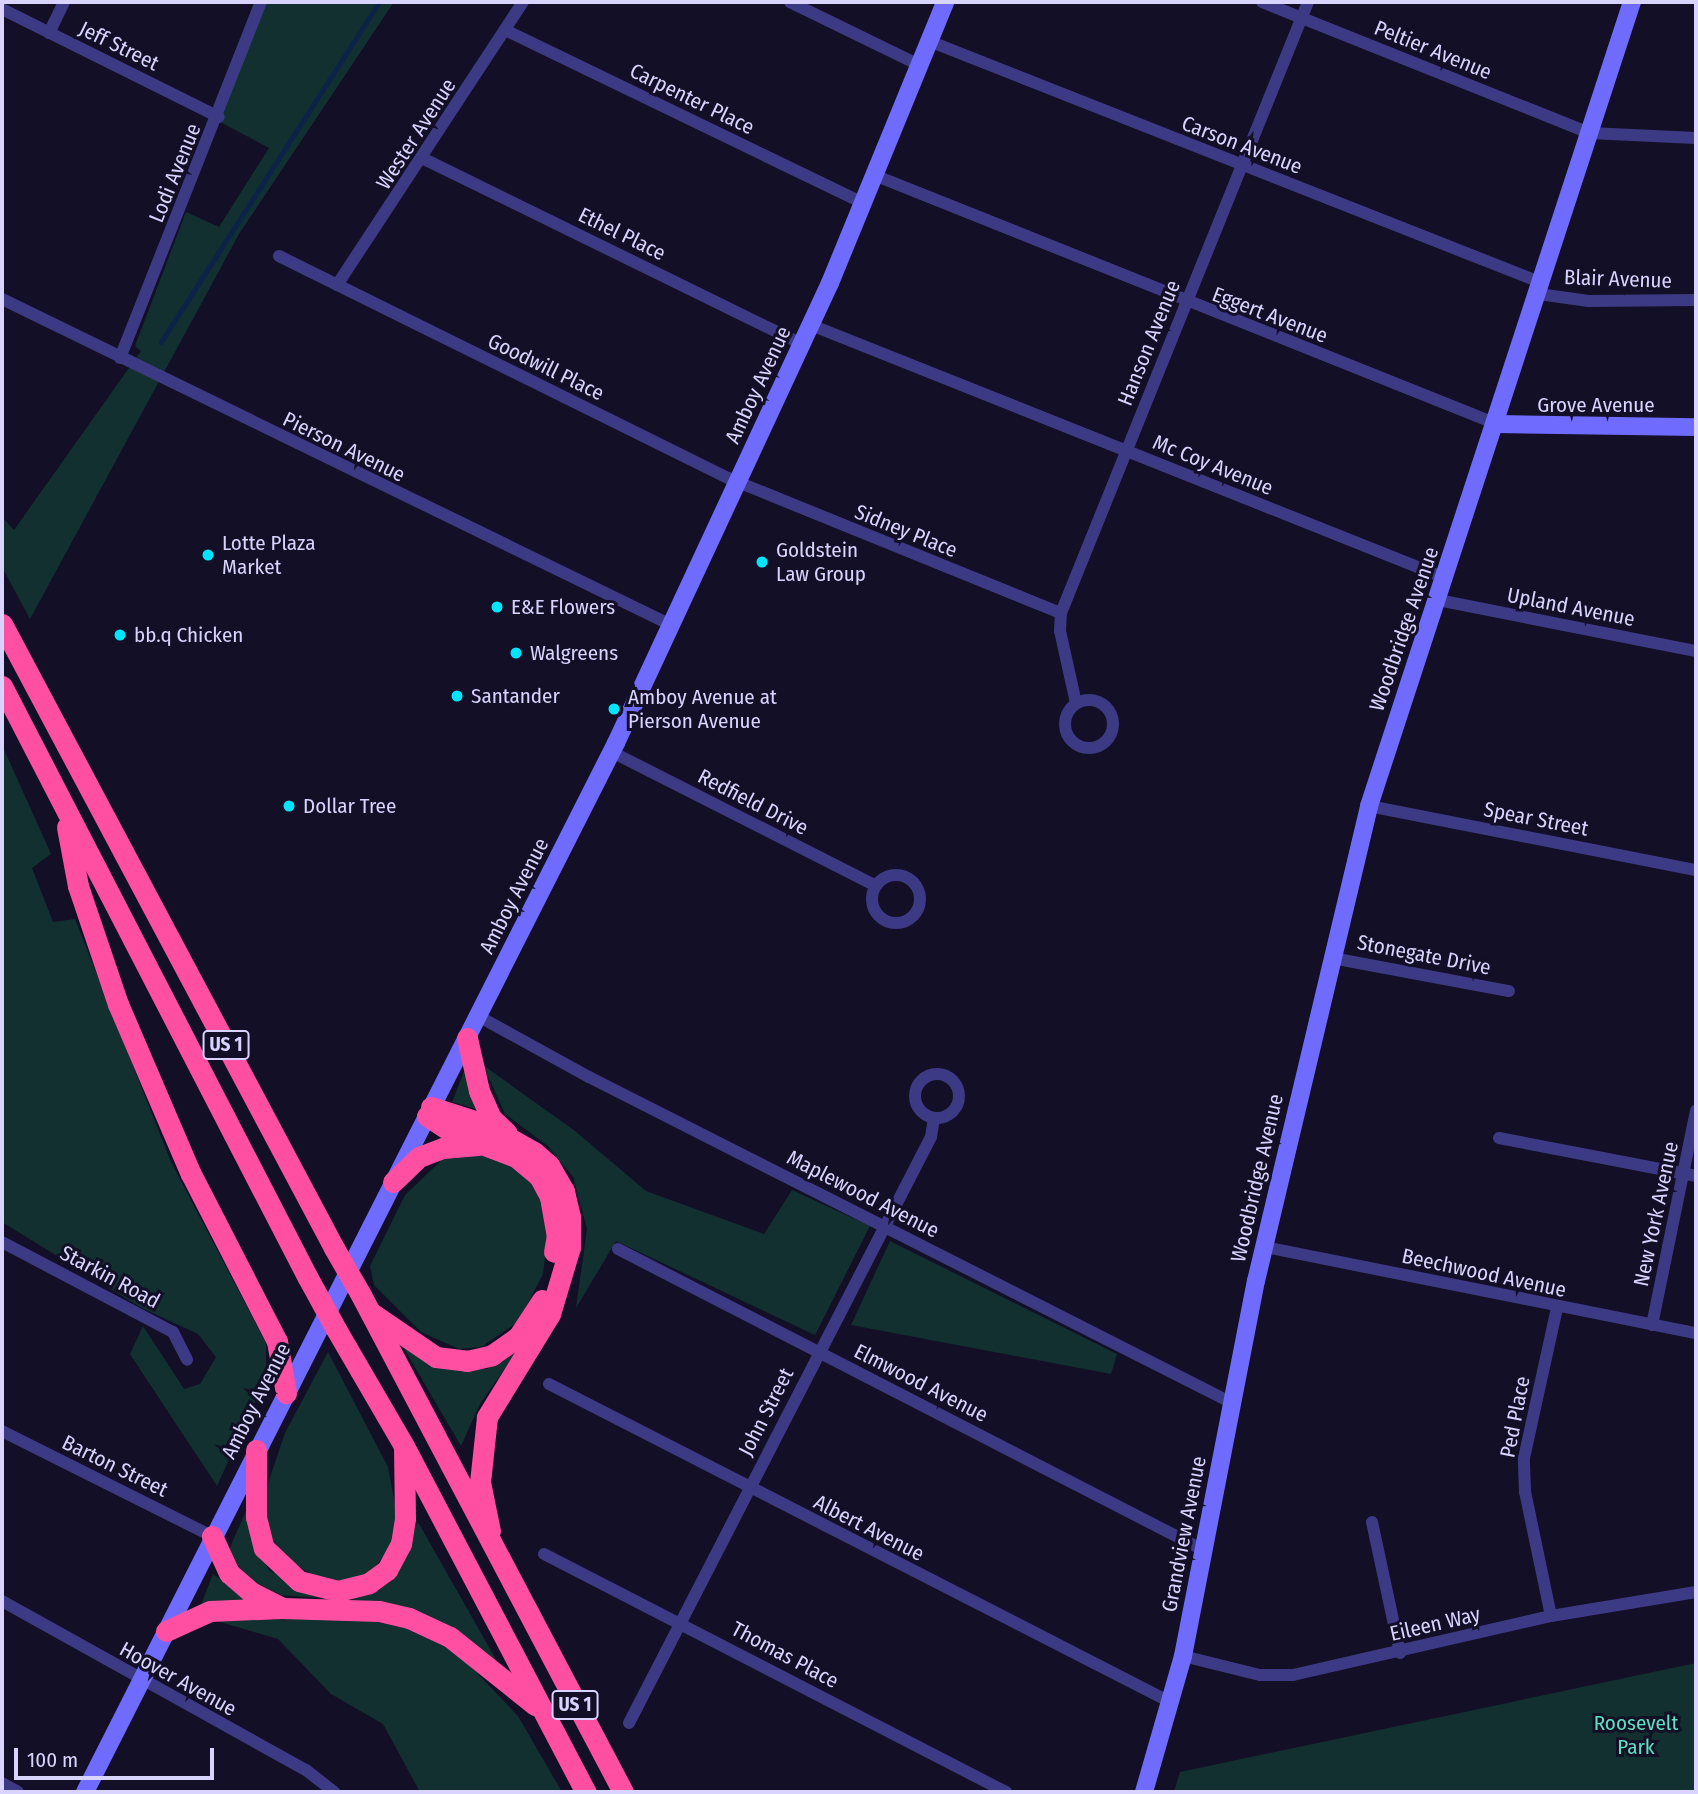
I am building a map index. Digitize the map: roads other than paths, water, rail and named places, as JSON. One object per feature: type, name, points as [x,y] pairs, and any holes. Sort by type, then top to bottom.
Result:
[{"type":"highway","name":"US 1","points":[[2,624],[623,1792]]},
{"type":"highway","name":"US 1","points":[[2,686],[308,1278],[404,1446],[586,1792]]},
{"type":"highway","points":[[63,804],[78,886],[118,1004],[173,1135],[277,1341],[286,1393]]},
{"type":"highway","points":[[467,1038],[470,1063],[491,1118],[549,1166],[564,1191],[570,1216],[570,1247],[550,1314],[486,1417],[480,1482],[494,1553]]},
{"type":"highway","points":[[429,1112],[515,1140]]},
{"type":"highway","points":[[365,1303],[436,1357],[467,1361],[492,1355],[519,1337],[539,1307],[557,1235],[550,1197],[539,1176],[516,1157],[486,1144],[429,1112]]},
{"type":"highway","points":[[393,1182],[419,1157],[443,1148],[486,1144]]},
{"type":"highway","points":[[256,1450],[256,1517],[264,1548],[299,1581],[338,1591],[369,1583],[387,1570],[398,1550],[405,1518],[404,1446]]},
{"type":"highway","points":[[212,1536],[229,1573],[251,1592],[282,1608]]},
{"type":"highway","points":[[166,1630],[210,1611],[282,1608],[379,1611],[409,1618],[473,1653],[542,1711]]},
{"type":"street","points":[[49,33],[64,2]]},
{"type":"street","name":"Lodi Avenue","points":[[120,358],[219,117],[261,2]]},
{"type":"street","name":"Wester Avenue","points":[[337,285],[424,159],[523,2]]},
{"type":"street","points":[[790,2],[919,65]]},
{"type":"street","name":"Amboy Avenue","points":[[85,1792],[212,1536],[612,752],[811,325],[945,2]]},
{"type":"street","name":"Peltier Avenue","points":[[1262,2],[1590,133],[1696,138]]},
{"type":"street","name":"Hanson Avenue","points":[[1076,703],[1060,631],[1060,613],[1308,2]]},
{"type":"street","name":"Woodbridge Avenue","points":[[1256,1281],[1369,806],[1497,424],[1632,2]]},
{"type":"street","name":"Jeff Street","points":[[2,9],[219,117]]},
{"type":"street","name":"Carpenter Place","points":[[505,30],[863,203]]},
{"type":"street","name":"Carson Avenue","points":[[929,41],[1540,288]]},
{"type":"street","name":"Ethel Place","points":[[424,159],[802,344]]},
{"type":"street","name":"Eggert Avenue","points":[[874,175],[1186,302],[1497,424]]},
{"type":"street","name":"Goodwill Place","points":[[279,256],[738,482]]},
{"type":"street","name":"Blair Avenue","points":[[1540,288],[1589,301],[1696,300]]},
{"type":"street","name":"Pierson Avenue","points":[[2,299],[671,625]]},
{"type":"street","name":"Mc Coy Avenue","points":[[811,325],[1445,578]]},
{"type":"street","name":"Grove Avenue","points":[[1497,424],[1696,427]]},
{"type":"street","name":"Sidney Place","points":[[738,482],[1060,613]]},
{"type":"street","name":"Upland Avenue","points":[[1438,600],[1696,651]]},
{"type":"street","name":"Hanson Avenue","points":[[1092,699],[1107,706],[1113,729],[1104,743],[1082,747],[1069,738],[1066,715],[1076,703],[1092,699]]},
{"type":"street","name":"Redfield Drive","points":[[612,752],[876,886]]},
{"type":"street","name":"Spear Street","points":[[1369,806],[1696,870]]},
{"type":"street","name":"Stonegate Drive","points":[[1332,958],[1509,991]]},
{"type":"street","name":"Maplewood Avenue","points":[[478,1016],[882,1226],[1232,1403]]},
{"type":"street","name":"New York Avenue","points":[[1652,1325],[1690,1175],[1696,1110]]},
{"type":"street","name":"John Street","points":[[629,1723],[882,1226],[931,1137],[933,1118]]},
{"type":"street","points":[[1499,1138],[1690,1175]]},
{"type":"street","name":"Starkin Road","points":[[2,1242],[173,1332],[187,1360]]},
{"type":"street","name":"Beechwood Avenue","points":[[1265,1247],[1557,1308],[1696,1333]]},
{"type":"street","name":"Elmwood Avenue","points":[[618,1249],[1205,1551]]},
{"type":"street","name":"Grandview Avenue","points":[[1144,1792],[1172,1703],[1183,1656],[1256,1281]]},
{"type":"street","name":"Ped Place","points":[[1551,1616],[1525,1492],[1524,1458],[1557,1308]]},
{"type":"street","name":"Albert Avenue","points":[[549,1384],[1172,1703]]},
{"type":"street","name":"Barton Street","points":[[2,1432],[212,1536]]},
{"type":"street","points":[[1372,1522],[1399,1653]]},
{"type":"street","name":"Thomas Place","points":[[544,1554],[1006,1792]]},
{"type":"street","name":"Eileen Way","points":[[1183,1656],[1260,1675],[1293,1675],[1399,1653],[1551,1616],[1696,1592]]},
{"type":"street","name":"Hoover Avenue","points":[[2,1601],[141,1682],[306,1770],[334,1792]]},
{"type":"street","points":[[2,1783],[18,1792]]},
{"type":"waterway","points":[[161,342],[379,2]]},
{"type":"place","name":"Lotte Plaza Market","points":[[208,555]]},
{"type":"place","name":"Goldstein Law Group","points":[[762,562]]},
{"type":"place","name":"E&E Flowers","points":[[497,607]]},
{"type":"place","name":"bb.q Chicken","points":[[120,635]]},
{"type":"place","name":"Walgreens","points":[[516,653]]},
{"type":"place","name":"Santander","points":[[457,696]]},
{"type":"place","name":"Amboy Avenue at Pierson Avenue","points":[[614,709]]},
{"type":"place","name":"Dollar Tree","points":[[289,806]]},
{"type":"park label","name":"Roosevelt Park","points":[[1636,1735]]}]
